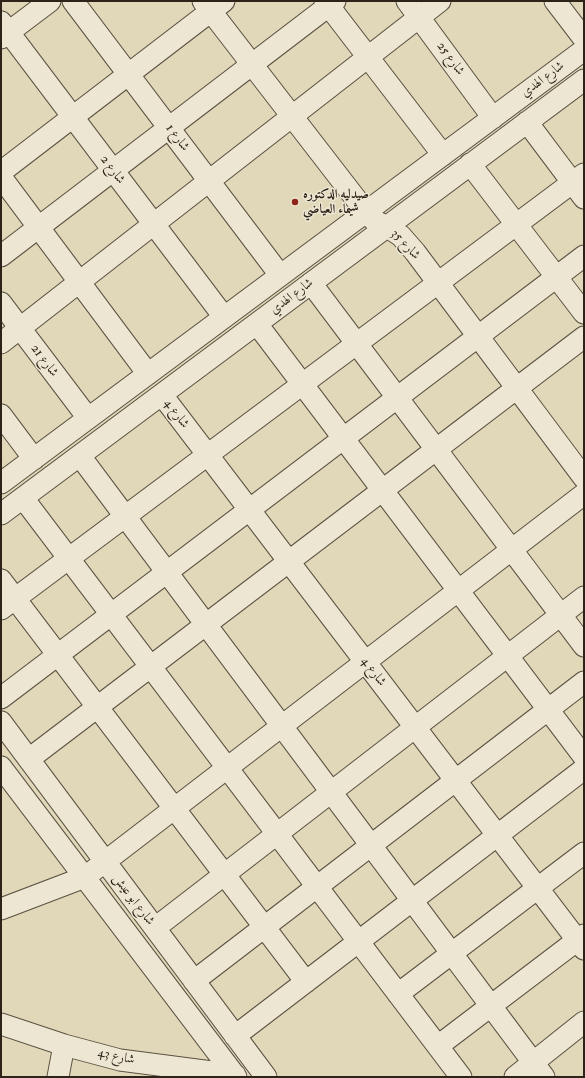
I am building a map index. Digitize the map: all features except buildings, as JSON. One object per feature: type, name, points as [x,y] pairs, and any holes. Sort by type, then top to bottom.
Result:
[{"type":"street","points":[[3,31],[50,1]]},
{"type":"street","name":"شارع 1","points":[[73,1],[280,275]]},
{"type":"street","name":"شارع 25","points":[[407,1],[493,118]]},
{"type":"street","points":[[1,342],[440,1]]},
{"type":"street","points":[[555,1],[584,39]]},
{"type":"street","points":[[1,256],[252,64],[329,3],[443,155]]},
{"type":"street","points":[[1,172],[128,74],[213,4]]},
{"type":"street","name":"شارع 35","points":[[213,4],[252,64],[366,212],[375,220],[401,236],[415,252],[584,478]]},
{"type":"street","name":"شارع 2","points":[[3,31],[72,117],[224,317]]},
{"type":"street","name":"شارع الهدي","points":[[1,483],[584,50]]},
{"type":"street","name":"شارع الهدي","points":[[1,514],[584,80]]},
{"type":"street","points":[[8,603],[516,224],[580,185],[527,122]]},
{"type":"street","points":[[470,164],[584,313]]},
{"type":"street","points":[[1,178],[148,374]]},
{"type":"street","points":[[1,698],[584,256]]},
{"type":"street","points":[[312,283],[584,646]]},
{"type":"street","name":"شارع 21","points":[[1,303],[88,418]]},
{"type":"street","points":[[257,324],[584,757]]},
{"type":"street","points":[[29,759],[584,337]]},
{"type":"street","name":"شارع 4","points":[[162,394],[497,835],[582,941]]},
{"type":"street","points":[[1,415],[34,458]]},
{"type":"street","points":[[80,456],[538,1070]]},
{"type":"street","points":[[1,910],[84,877],[584,494]]},
{"type":"street","points":[[23,498],[461,1077]]},
{"type":"street","points":[[1,580],[8,603],[58,655],[306,982]]},
{"type":"street","points":[[155,928],[584,597]]},
{"type":"street","points":[[194,981],[584,682]]},
{"type":"street","name":"شارع ابو عيش","points":[[1,722],[266,1077]]},
{"type":"street","name":"شارع ابو عيش","points":[[1,766],[235,1076]]},
{"type":"street","points":[[235,1036],[584,769]]},
{"type":"street","points":[[398,994],[584,853]]},
{"type":"street","points":[[438,1046],[582,941]]},
{"type":"street","points":[[515,1077],[538,1070],[584,1022]]},
{"type":"street","name":"شارع 43","points":[[1,1024],[120,1060],[235,1076]]},
{"type":"street","points":[[58,1077],[64,1044]]},
{"type":"place","name":"صيدليه الدكتوره شيماء العياضي","points":[[295,202]]}]
